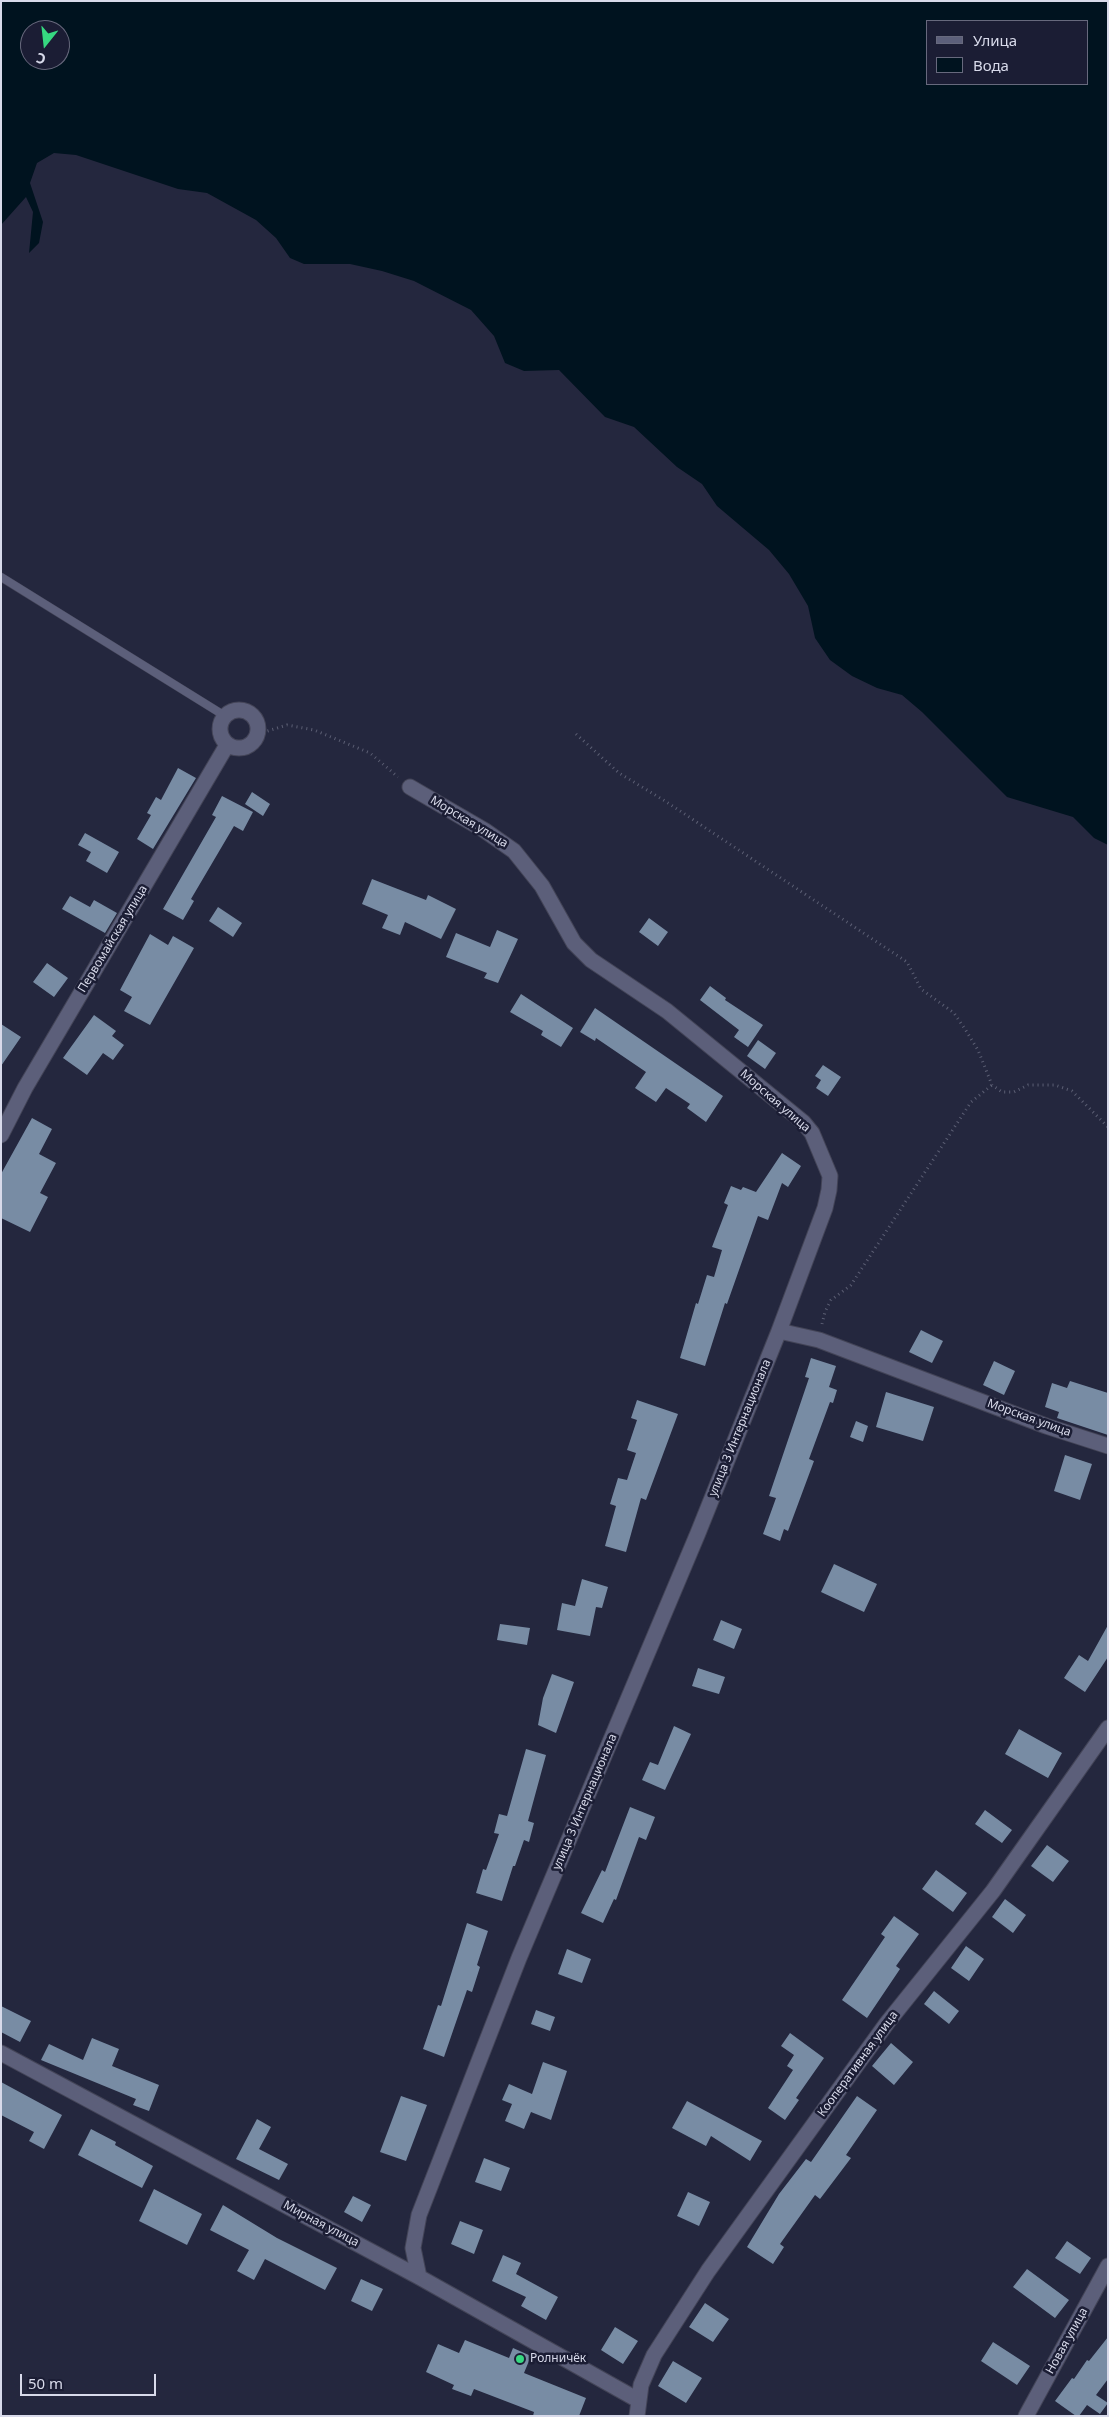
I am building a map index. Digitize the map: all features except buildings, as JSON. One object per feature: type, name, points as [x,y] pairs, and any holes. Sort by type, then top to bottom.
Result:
[{"type":"street","points":[[236,710],[249,712],[257,722],[258,734],[251,745],[246,748],[233,748],[223,740],[220,728],[225,716],[236,710]]},
{"type":"street","name":"Первомайская улица","points":[[1,1135],[25,1088],[227,745]]},
{"type":"street","name":"Морская улица","points":[[410,787],[484,830],[514,851],[542,886],[574,943],[591,960],[666,1011],[803,1122],[812,1133],[830,1176],[829,1190],[825,1208],[779,1331],[819,1340],[1046,1426],[1108,1446]]},
{"type":"street","name":"улица 3 Интернационала","points":[[420,2278],[413,2248],[419,2215],[519,1958],[698,1533],[779,1331]]},
{"type":"street","name":"Кооперативная улица","points":[[637,2416],[638,2400],[654,2355],[708,2271],[888,2023],[993,1891],[1108,1728]]},
{"type":"street","name":"Мирная улица","points":[[1,2053],[420,2278],[638,2400]]},
{"type":"street","name":"Новая улица","points":[[1026,2416],[1108,2266]]},
{"type":"lane","points":[[1,577],[225,716]]},
{"type":"path","points":[[258,734],[287,725],[314,730],[370,753],[410,787]]},
{"type":"path","points":[[576,734],[619,773],[665,801],[907,962],[921,989],[954,1013],[965,1029],[978,1050],[992,1086],[1002,1092],[1014,1092],[1028,1085],[1055,1085],[1072,1091],[1108,1127]]},
{"type":"path","points":[[819,1340],[824,1312],[831,1300],[851,1286],[971,1102],[992,1086]]},
{"type":"water","points":[[1,1],[1108,1],[1108,845],[1094,838],[1073,817],[1007,797],[922,712],[902,695],[877,688],[852,676],[830,660],[815,638],[808,606],[789,574],[769,550],[717,506],[702,484],[677,467],[634,427],[605,417],[559,370],[524,371],[505,363],[494,336],[471,310],[414,281],[382,271],[350,264],[304,264],[290,258],[276,238],[256,220],[207,193],[178,189],[76,155],[54,153],[37,163],[30,183],[43,222],[39,243],[29,253],[33,212],[26,197],[1,225]]},
{"type":"place","name":"Ролничёк","points":[[520,2359]]}]
